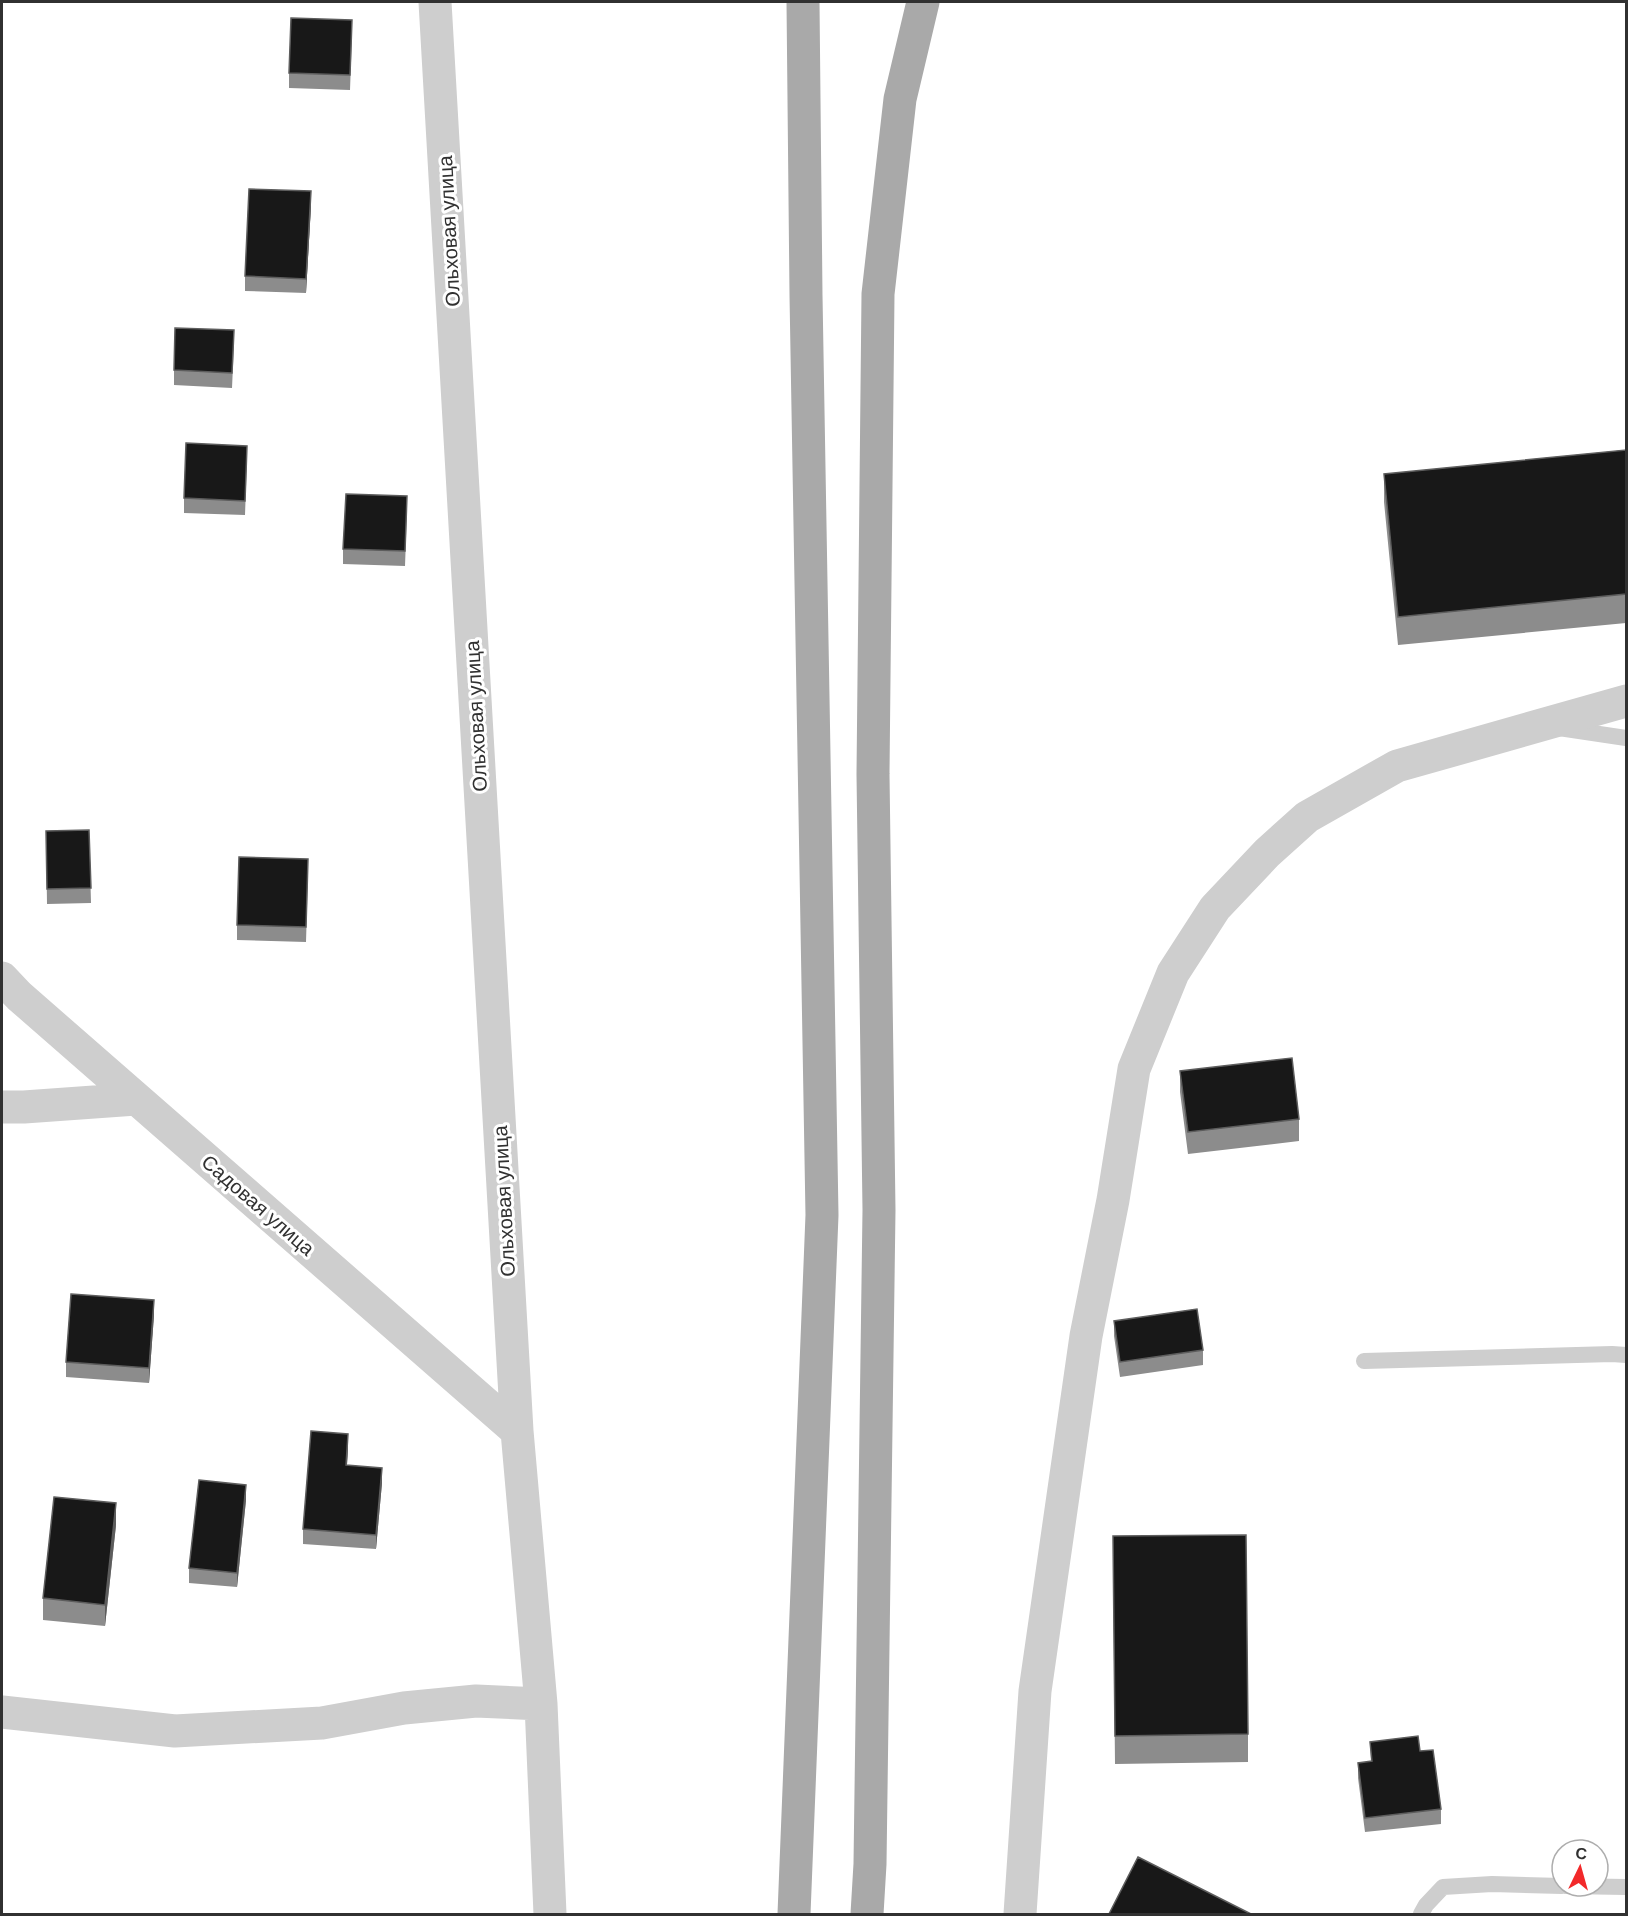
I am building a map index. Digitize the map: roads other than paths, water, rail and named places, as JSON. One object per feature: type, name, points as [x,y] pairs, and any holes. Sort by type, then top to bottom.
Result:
[{"type":"main road","points":[[794,1914],[822,1215],[803,2]]},
{"type":"main road","points":[[867,1914],[870,1852],[879,1210],[873,774],[878,294],[900,99],[923,2]]},
{"type":"street","name":"Ольховая улица","points":[[435,2],[517,1431],[541,1704],[550,1914]]},
{"type":"street","points":[[1020,1914],[1035,1691],[1086,1336],[1113,1200],[1134,1069],[1173,973],[1215,908],[1267,853],[1307,817],[1397,766],[1626,701]]},
{"type":"street","name":"Садовая улица","points":[[2,978],[19,996],[136,1099],[517,1431]]},
{"type":"street","points":[[2,1107],[136,1099]]},
{"type":"street","points":[[2,1712],[175,1731],[322,1723],[404,1708],[476,1701],[541,1704]]},
{"type":"lane","points":[[1540,725],[1626,738]]},
{"type":"lane","points":[[1364,1361],[1626,1355]]},
{"type":"lane","points":[[1421,1914],[1426,1905],[1443,1887],[1492,1884],[1550,1886]]},
{"type":"lane","points":[[1610,1887],[1626,1887]]}]
